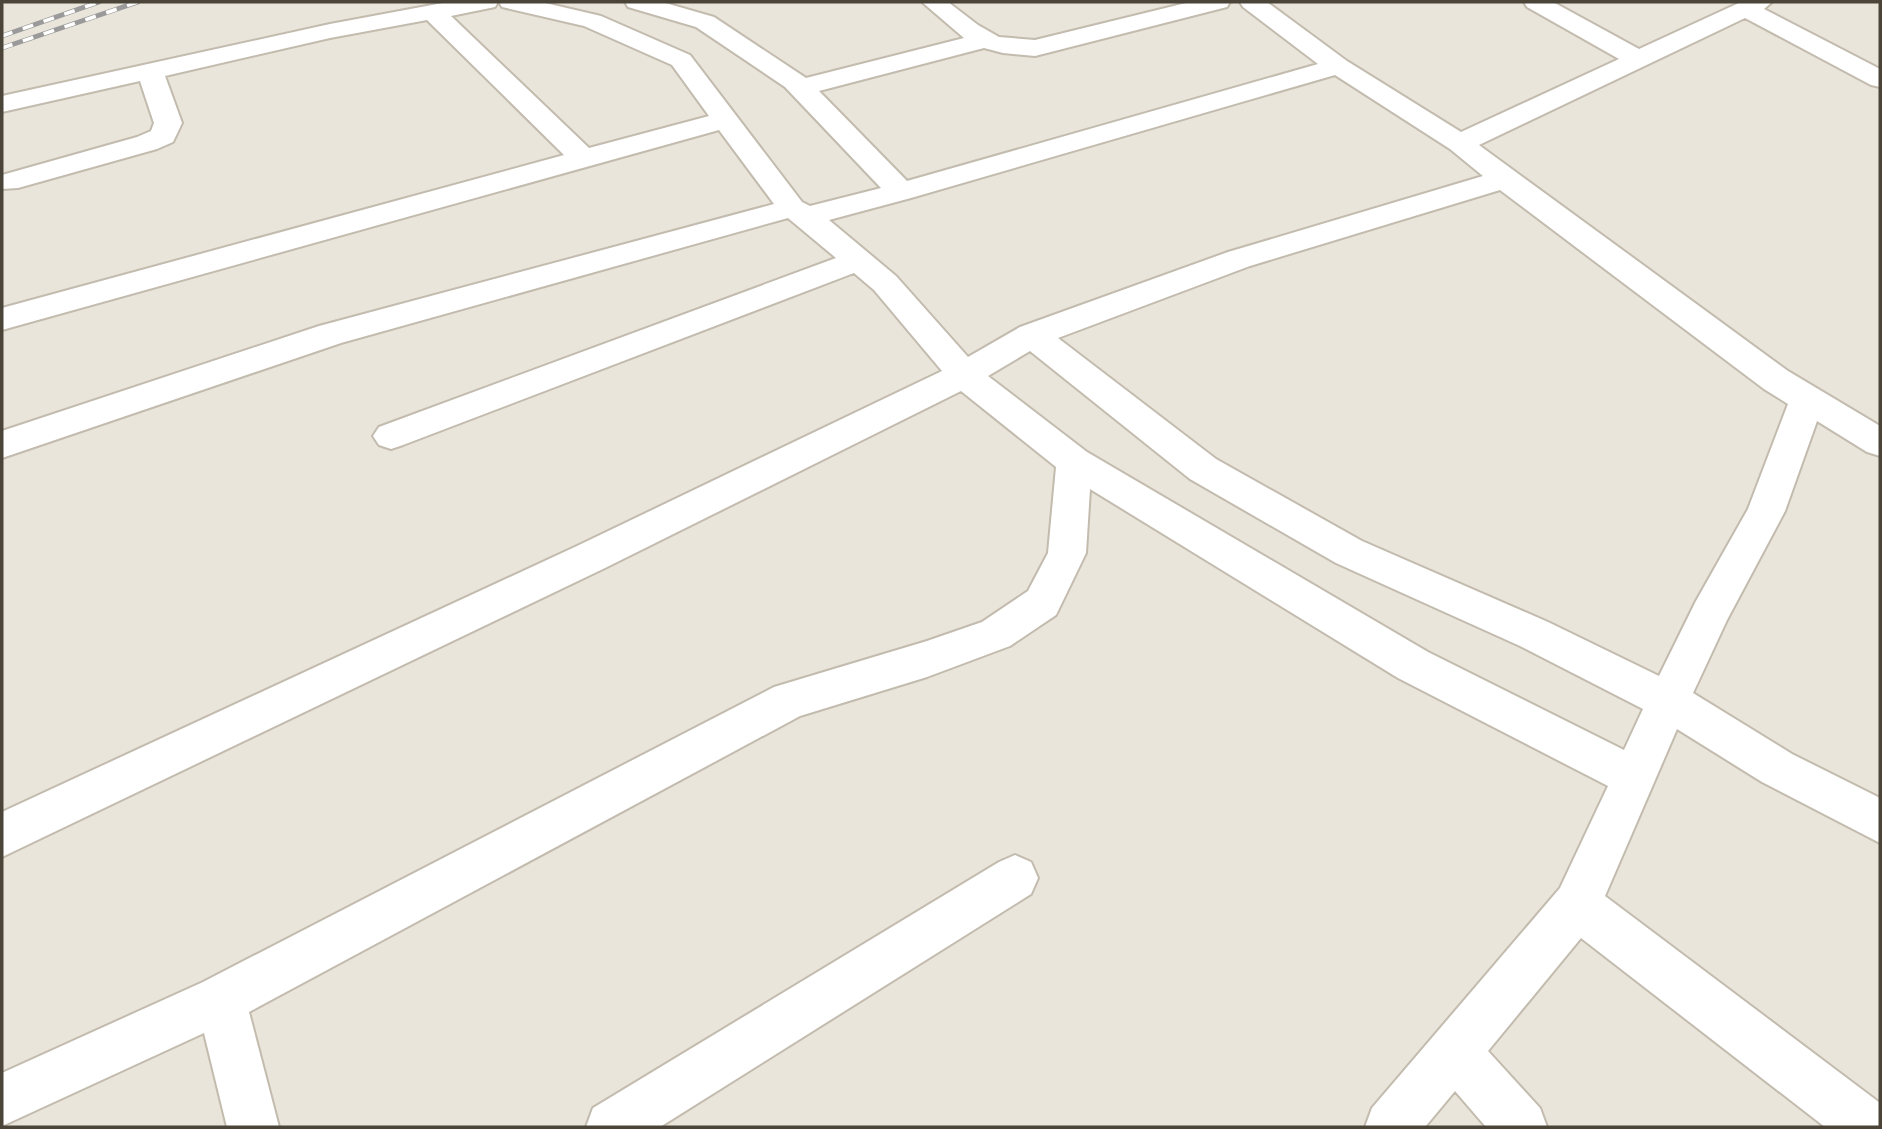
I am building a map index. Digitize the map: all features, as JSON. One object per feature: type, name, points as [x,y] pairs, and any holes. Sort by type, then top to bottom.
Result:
[{"type":"street","points":[[2,104],[330,30],[486,2]]},
{"type":"street","points":[[510,2],[592,21],[681,60],[727,119],[808,212],[857,261],[885,283],[998,356],[1349,552],[1534,635],[1652,739]]},
{"type":"street","points":[[637,2],[705,22],[794,81],[889,195]]},
{"type":"street","points":[[672,13],[705,2]]},
{"type":"street","points":[[934,2],[982,41],[1009,49],[1035,48],[1218,2]]},
{"type":"street","points":[[1252,2],[1338,66],[1460,143],[1504,179],[1776,380],[1880,443]]},
{"type":"street","points":[[1536,2],[1640,60]]},
{"type":"street","points":[[1460,143],[1753,5],[1880,79]]},
{"type":"street","points":[[432,12],[584,159]]},
{"type":"street","points":[[800,88],[982,41]]},
{"type":"street","points":[[2,445],[331,334],[808,212],[889,195],[1338,66]]},
{"type":"street","points":[[8,182],[147,143],[163,136],[168,123],[150,71]]},
{"type":"street","points":[[2,318],[727,119]]},
{"type":"street","points":[[2,835],[579,563],[998,356],[1239,259],[1504,179]]},
{"type":"street","points":[[391,436],[857,261]]},
{"type":"street","points":[[998,356],[1074,462],[1413,665],[1652,739],[1777,768],[1880,821]]},
{"type":"street","points":[[1391,1127],[1577,905],[1710,613],[1766,510],[1807,400]]},
{"type":"street","points":[[2,1100],[220,1000],[789,700],[927,659],[996,634],[1042,603],[1067,553],[1074,462]]},
{"type":"street","points":[[612,1127],[1014,878]]},
{"type":"street","points":[[1577,905],[1868,1127]]},
{"type":"street","points":[[220,1000],[253,1127]]},
{"type":"street","points":[[1454,1051],[1521,1127]]},
{"type":"shaded area","points":[[2,2],[1880,2],[1880,1127],[2,1127]]},
{"type":"railway","points":[[2,36],[99,2]]},
{"type":"railway","points":[[2,48],[138,2]]}]
